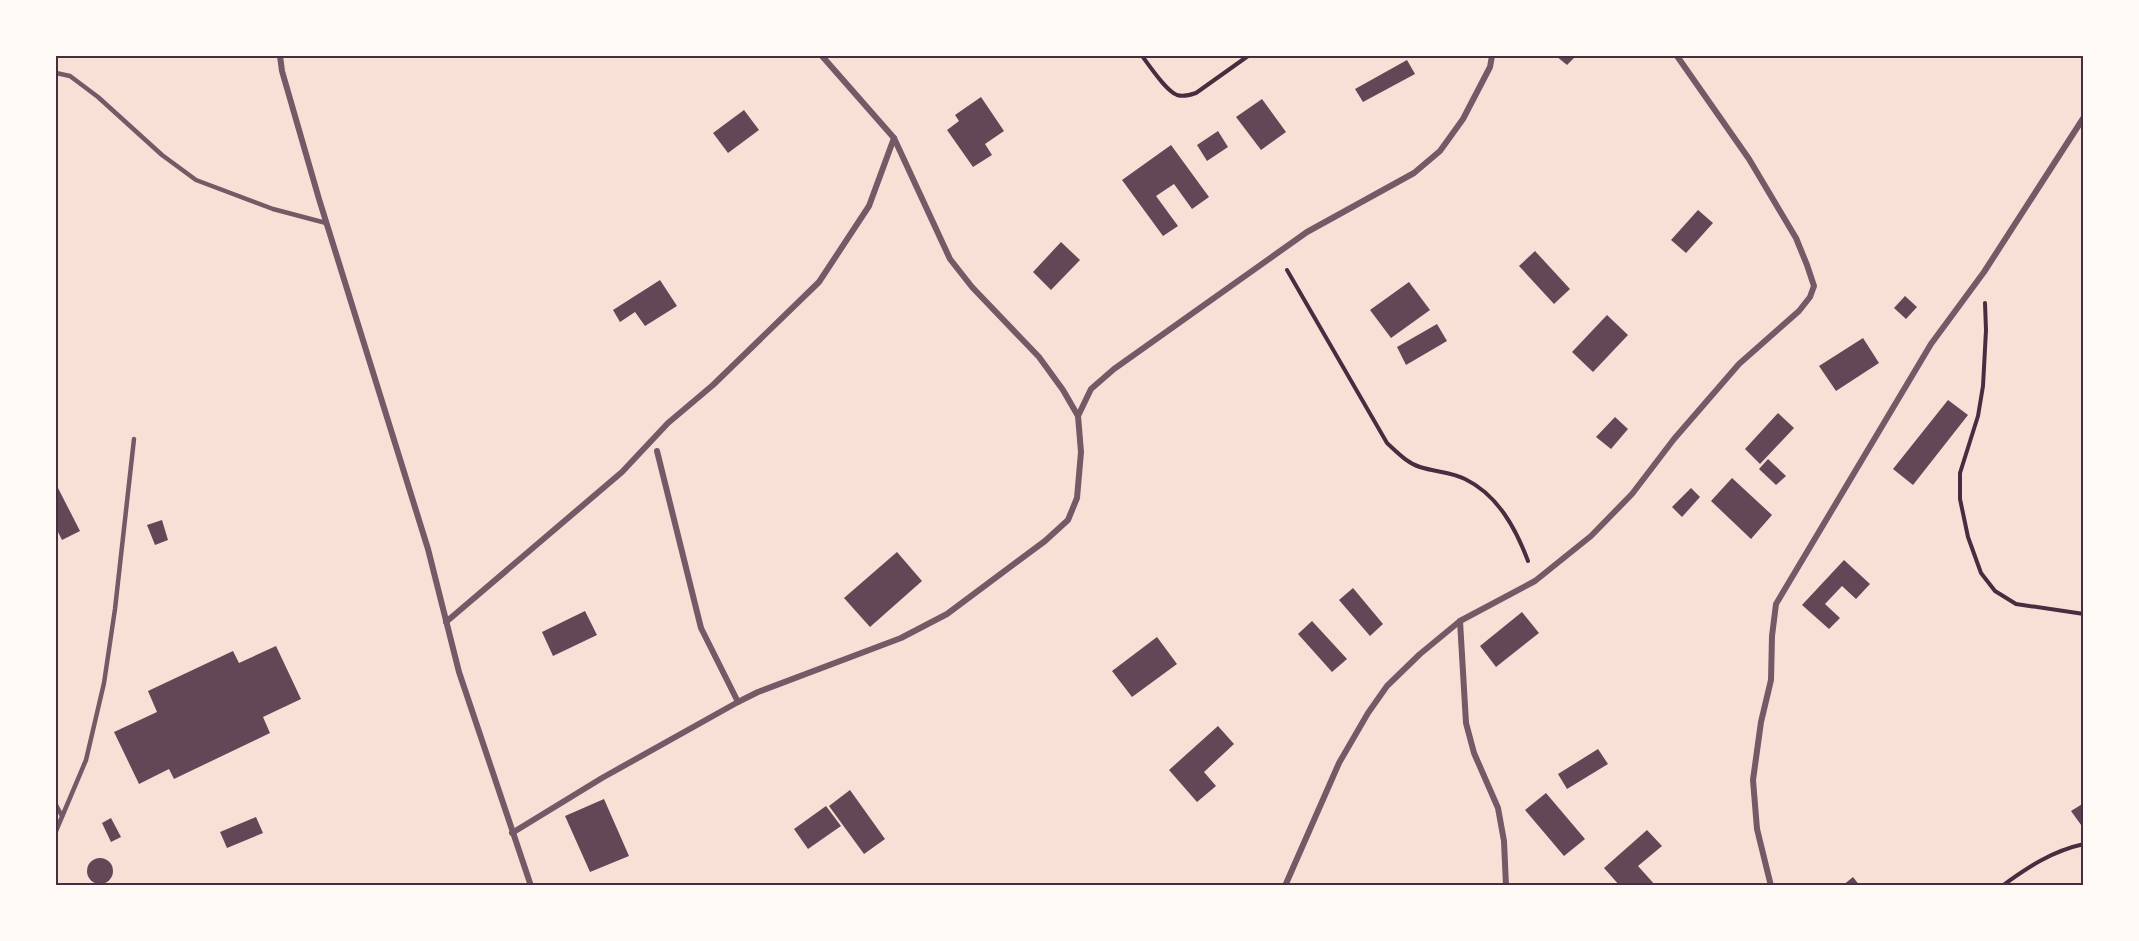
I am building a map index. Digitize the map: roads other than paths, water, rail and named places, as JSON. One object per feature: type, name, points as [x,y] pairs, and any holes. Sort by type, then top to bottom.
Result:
[{"type":"street","points":[[280,56],[282,71],[326,223],[428,549],[459,672],[531,885]]},
{"type":"street","points":[[512,832],[602,778],[758,692],[901,638],[947,615],[1045,541],[1068,520],[1077,498],[1081,452],[1077,416],[1062,390],[1039,357],[972,287],[950,258],[894,138],[822,56]]},
{"type":"street","points":[[1077,416],[1092,389],[1114,369],[1307,232],[1414,173],[1440,151],[1463,119],[1490,67],[1492,56]]},
{"type":"street","points":[[1285,885],[1339,763],[1368,713],[1387,686],[1420,654],[1460,621],[1535,581],[1591,536],[1632,494],[1674,439],[1738,364],[1799,312],[1810,297],[1814,286],[1790,228],[1749,159],[1677,56]]},
{"type":"street","points":[[1771,885],[1757,829],[1753,780],[1761,722],[1771,680],[1772,636],[1776,604],[1931,344],[1984,272],[2084,117]]},
{"type":"street","points":[[446,622],[622,472],[668,423],[713,385],[819,282],[869,206],[894,138]]},
{"type":"street","points":[[657,451],[701,628],[738,702]]},
{"type":"street","points":[[1460,621],[1466,723],[1474,753],[1498,808],[1506,885]]},
{"type":"lane","points":[[56,73],[70,76],[80,83],[162,155],[196,180],[273,209],[326,223]]},
{"type":"lane","points":[[56,831],[86,760],[104,683],[115,609],[134,439]]},
{"type":"lane","points":[[56,805],[62,816]]}]
